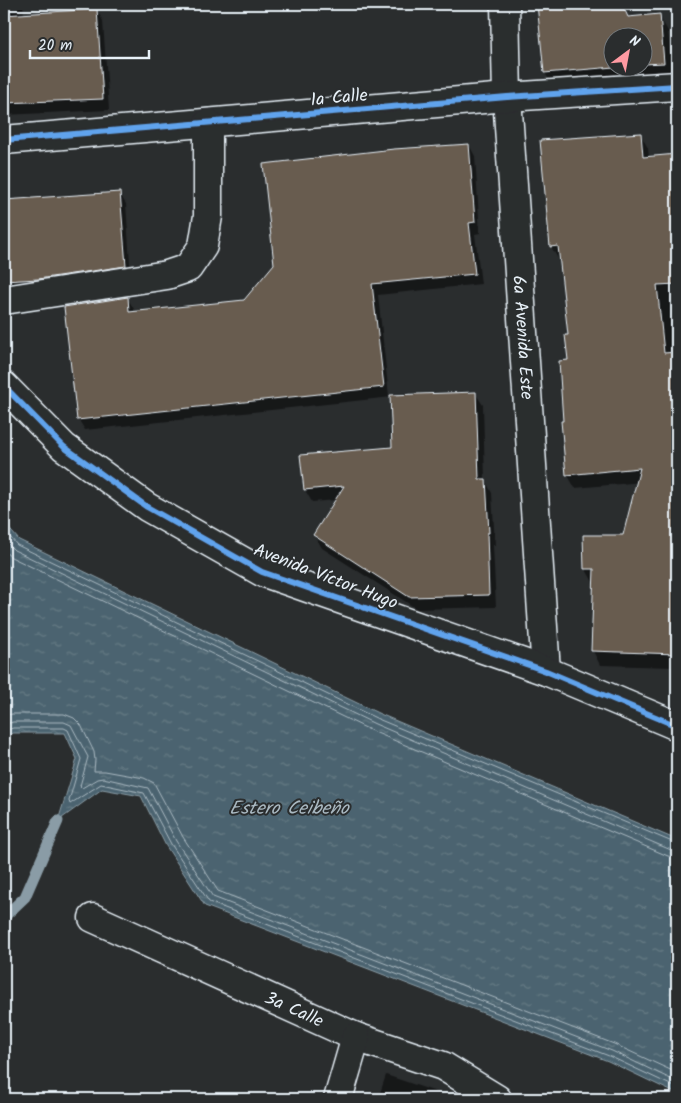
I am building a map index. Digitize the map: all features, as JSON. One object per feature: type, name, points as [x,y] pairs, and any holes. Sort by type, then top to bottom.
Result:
[{"type":"street","name":"6a Avenida Este","points":[[505,4],[507,96],[546,671]]},
{"type":"street","name":"1a Calle","points":[[4,140],[507,96],[677,86]]},
{"type":"street","points":[[4,300],[167,275],[188,268],[203,246],[208,216],[208,123]]},
{"type":"street","name":"Avenida Víctor Hugo","points":[[4,386],[64,447],[147,507],[262,572],[546,671],[677,726]]},
{"type":"street","name":"3a Calle","points":[[93,918],[356,1037],[443,1066],[497,1099]]},
{"type":"street","points":[[338,1099],[356,1037]]},
{"type":"water","name":"Estero Ceibeño","points":[[4,523],[19,540],[380,714],[677,840],[677,1094],[608,1061],[205,906],[166,846],[141,796],[102,789],[58,821],[77,759],[65,733],[13,733],[4,736]]},
{"type":"building","points":[[537,4],[622,4],[628,17],[660,14],[664,63],[654,64],[654,28],[604,28],[604,68],[544,73]]},
{"type":"building","points":[[97,9],[103,99],[4,103],[4,15]]},
{"type":"building","points":[[641,133],[643,157],[677,154],[677,284],[657,285],[664,353],[677,352],[677,654],[591,651],[594,569],[584,569],[583,535],[623,535],[640,468],[566,475],[561,421],[563,421],[559,361],[568,360],[565,335],[568,335],[558,246],[550,247],[540,140]]},
{"type":"building","points":[[469,144],[475,222],[469,223],[475,274],[372,284],[384,387],[77,420],[64,307],[128,297],[129,312],[244,300],[274,264],[263,164],[394,149]]},
{"type":"building","points":[[120,192],[126,266],[38,279],[4,281],[4,200]]},
{"type":"building","points":[[476,392],[479,479],[486,479],[489,533],[487,533],[489,595],[409,597],[313,535],[344,486],[304,490],[300,455],[392,447],[390,395]]},
{"type":"waterway","points":[[4,917],[25,897],[58,821]]},
{"type":"cycle path","points":[[4,140],[507,97],[677,86]]},
{"type":"cycle path","points":[[4,386],[64,447],[147,507],[262,572],[546,671],[677,726]]}]
